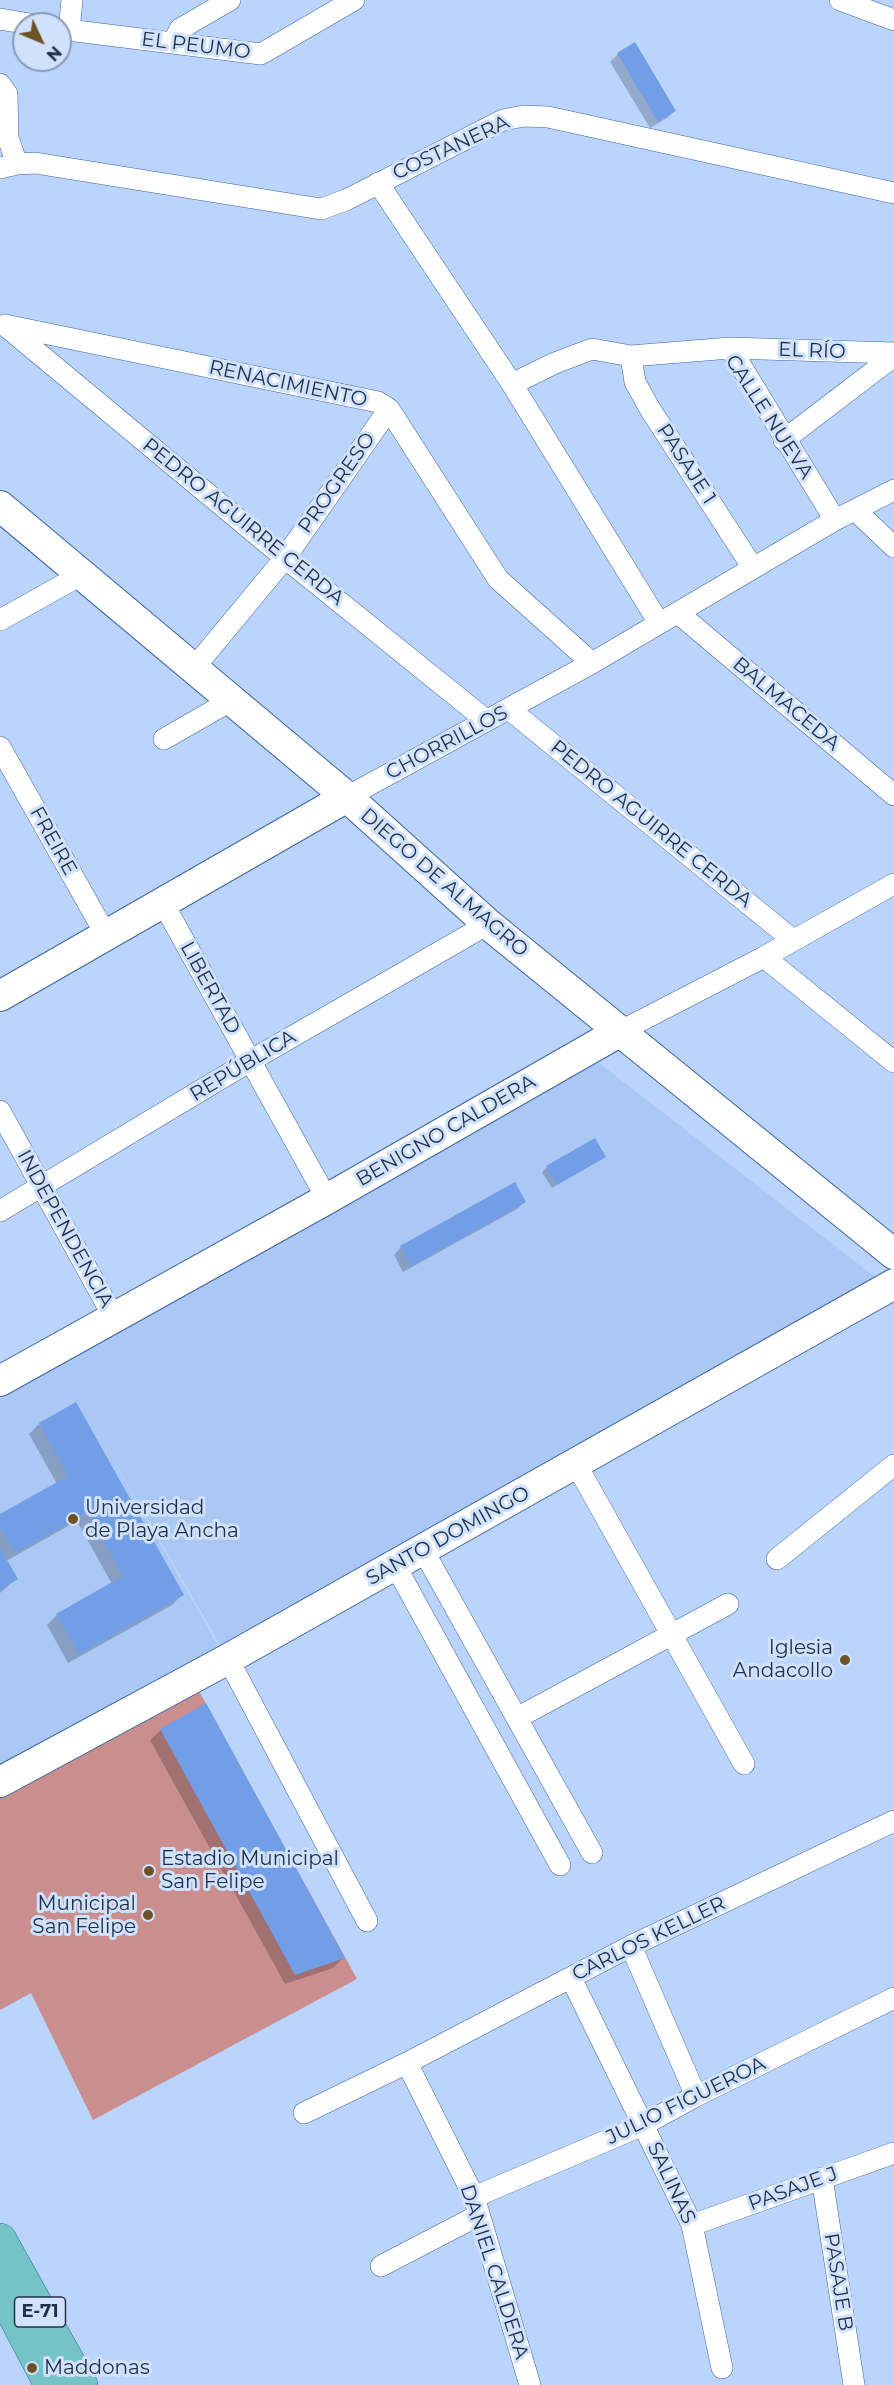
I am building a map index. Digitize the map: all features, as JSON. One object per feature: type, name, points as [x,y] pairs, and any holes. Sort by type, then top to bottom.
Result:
[{"type":"main road","name":"E-71","points":[[0,2240],[81,2385]]},
{"type":"main road","name":"E-71","points":[[0,2288],[51,2385]]},
{"type":"street","points":[[173,43],[180,29],[230,0]]},
{"type":"street","name":"EL PEUMO","points":[[72,30],[261,54],[354,0]]},
{"type":"street","points":[[840,0],[894,20]]},
{"type":"street","points":[[0,84],[7,94],[9,166]]},
{"type":"street","name":"COSTANERA","points":[[9,166],[35,163],[321,208],[346,200],[503,120],[524,116],[548,117],[894,193]]},
{"type":"street","points":[[378,183],[512,384],[659,623]]},
{"type":"street","name":"RENACIMIENTO","points":[[2,326],[378,402],[389,409],[498,579],[592,663]]},
{"type":"street","name":"PEDRO AGUIRRE CERDA","points":[[2,326],[486,720]]},
{"type":"street","name":"CALLE NUEVA","points":[[512,384],[555,363],[592,349],[631,356],[730,348],[784,440],[835,520]]},
{"type":"street","name":"EL RÍO","points":[[730,348],[894,355]]},
{"type":"street","points":[[784,440],[894,355]]},
{"type":"street","name":"PASAJE 1","points":[[631,356],[635,382],[753,568]]},
{"type":"street","name":"PROGRESO","points":[[194,668],[285,558],[389,409]]},
{"type":"street","name":"CHORRILLOS","points":[[0,996],[347,797],[592,663],[835,520],[894,490]]},
{"type":"street","name":"DIEGO DE ALMAGRO","points":[[0,506],[347,797],[488,924],[894,1254]]},
{"type":"street","points":[[855,510],[894,547]]},
{"type":"street","points":[[0,620],[81,575]]},
{"type":"street","name":"BALMACEDA","points":[[678,613],[894,795]]},
{"type":"street","points":[[164,739],[232,700]]},
{"type":"street","name":"PEDRO AGUIRRE CERDA","points":[[509,709],[793,940]]},
{"type":"street","name":"FREIRE","points":[[0,747],[106,935]]},
{"type":"street","name":"BENIGNO CALDERA","points":[[0,1381],[113,1316],[327,1199],[619,1032],[764,957],[894,884]]},
{"type":"street","name":"LIBERTAD","points":[[163,903],[327,1199]]},
{"type":"street","name":"REPÚBLICA","points":[[0,1211],[488,924]]},
{"type":"street","points":[[764,957],[894,1062]]},
{"type":"street","name":"INDEPENDENCIA","points":[[0,1111],[113,1316]]},
{"type":"street","name":"SANTO DOMINGO","points":[[0,1782],[228,1659],[894,1284]]},
{"type":"street","points":[[576,1464],[744,1764]]},
{"type":"street","points":[[777,1559],[894,1465]]},
{"type":"street","points":[[423,1550],[592,1853]]},
{"type":"street","points":[[395,1565],[560,1865]]},
{"type":"street","points":[[517,1718],[728,1604]]},
{"type":"street","points":[[228,1659],[367,1921]]},
{"type":"street","name":"CARLOS KELLER","points":[[304,2113],[407,2063],[631,1946],[894,1821]]},
{"type":"street","points":[[631,1946],[696,2096]]},
{"type":"street","name":"SALINAS","points":[[571,1978],[692,2225],[722,2368]]},
{"type":"street","name":"JULIO FIGUEROA","points":[[381,2266],[477,2206],[894,1998]]},
{"type":"street","name":"DANIEL CALDERA","points":[[407,2063],[477,2206],[530,2385]]},
{"type":"street","name":"PASAJE J","points":[[692,2225],[894,2153]]},
{"type":"street","name":"PASAJE B","points":[[822,2178],[854,2385]]},
{"type":"shaded area","points":[[594,1059],[875,1277],[223,1650],[95,1428],[221,1651],[0,1770],[0,1387]]},
{"type":"shaded area","name":"Municipal San Felipe","points":[[199,1691],[357,1979],[93,2120],[31,1993],[0,2010],[0,1785]]},
{"type":"building","points":[[635,42],[676,111],[658,122],[617,53]]},
{"type":"building","points":[[595,1138],[606,1157],[557,1185],[546,1166]]},
{"type":"building","points":[[515,1182],[526,1202],[411,1266],[400,1246]]},
{"type":"building","points":[[76,1402],[184,1595],[79,1654],[56,1614],[123,1576],[87,1512],[15,1553],[0,1527],[0,1514],[68,1476],[39,1423]]},
{"type":"building","points":[[0,1548],[18,1579],[0,1590]]},
{"type":"building","points":[[206,1703],[345,1958],[295,1975],[160,1729]]},
{"type":"place","name":"Universidad de Playa Ancha","points":[[73,1519]]},
{"type":"place","name":"Iglesia Andacollo","points":[[845,1660]]},
{"type":"place","name":"Estadio Municipal San Felipe","points":[[149,1871]]},
{"type":"place","name":"Municipal San Felipe","points":[[148,1915]]},
{"type":"place","name":"Maddonas","points":[[32,2368]]}]
